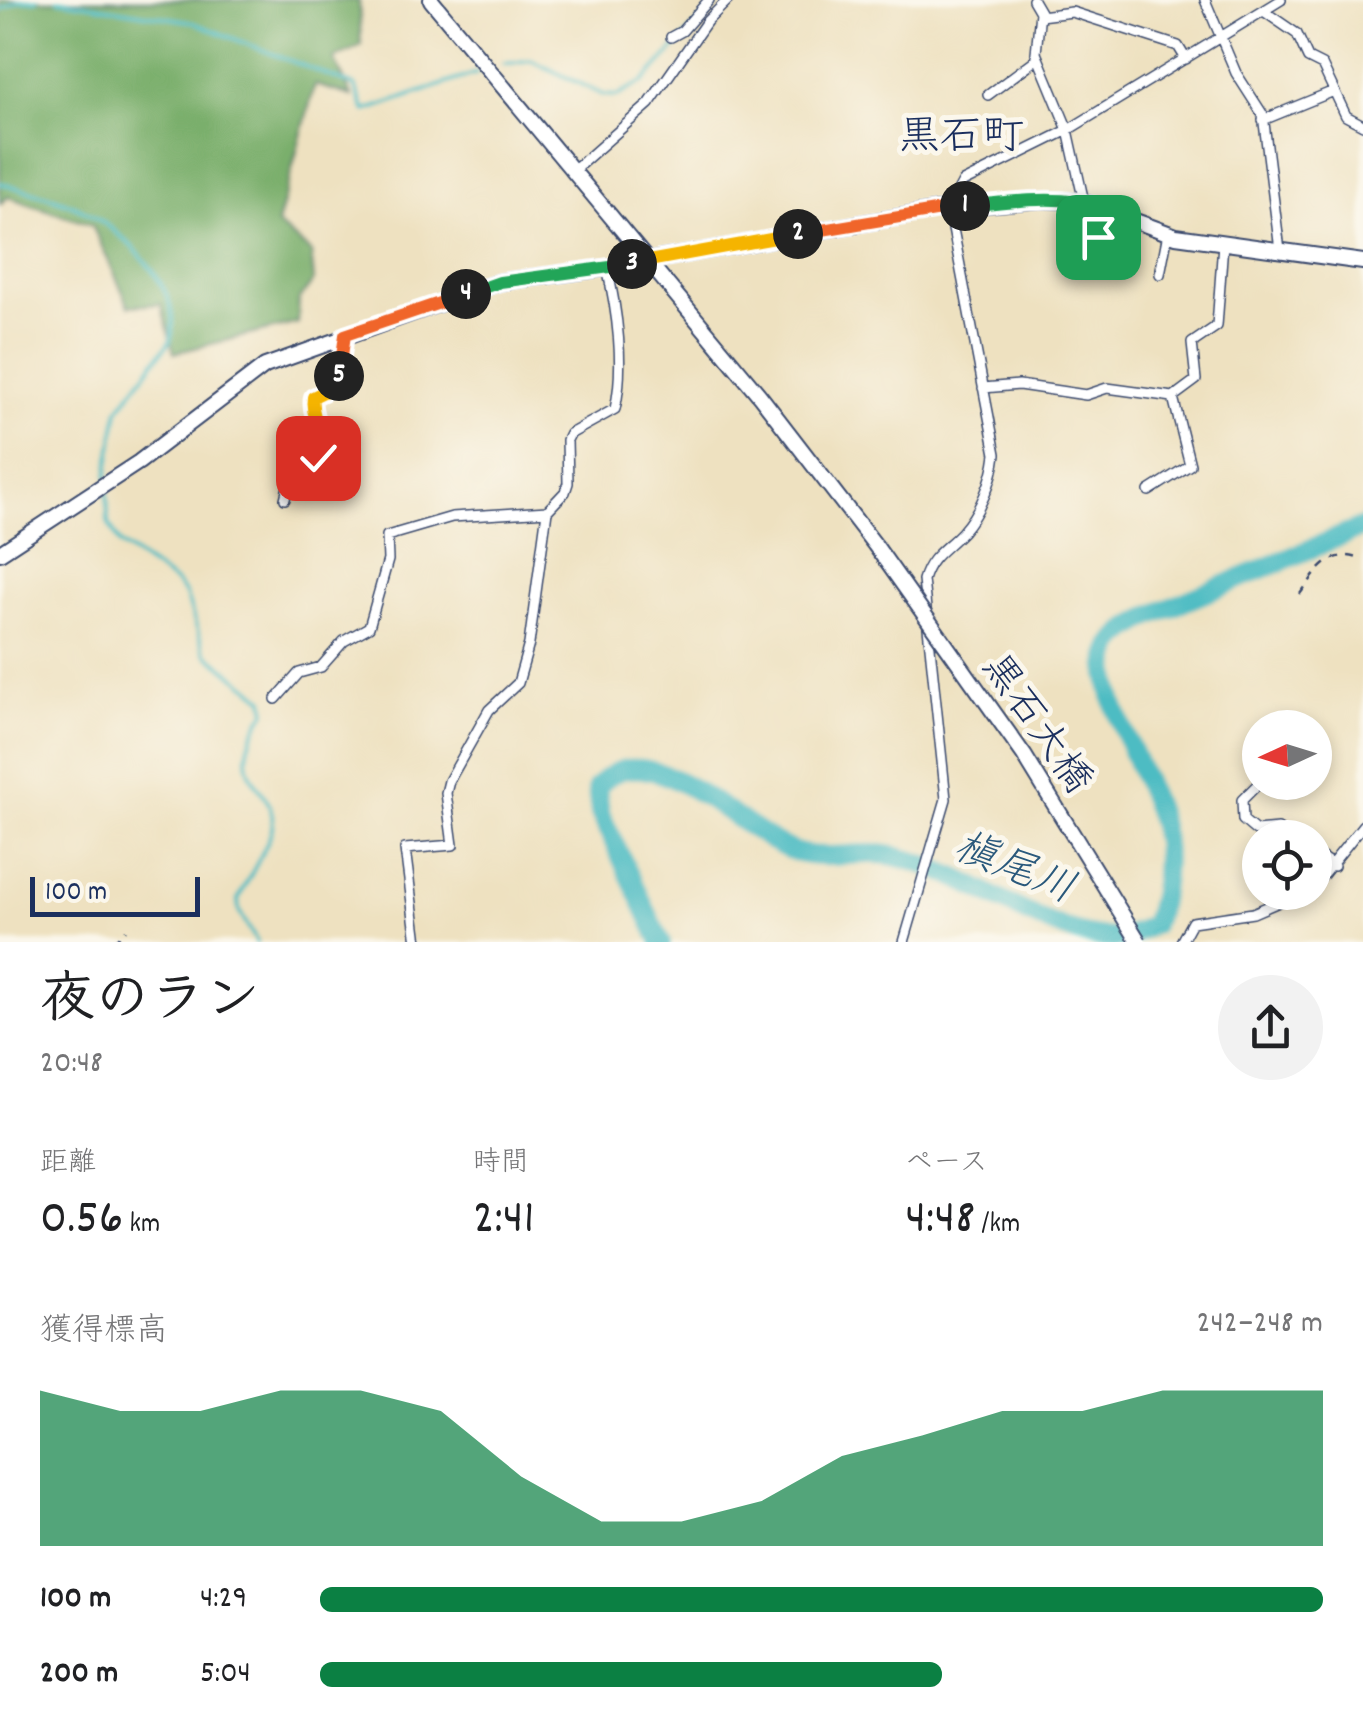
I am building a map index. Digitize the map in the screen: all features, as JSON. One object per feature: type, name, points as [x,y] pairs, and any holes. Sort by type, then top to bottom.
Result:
[{"type":"street","name":"黒石大橋","points":[[431,0],[760,396],[876,545],[1024,755],[1138,942]]},
{"type":"street","points":[[671,36],[682,31],[709,0]]},
{"type":"street","points":[[572,172],[649,104],[707,20],[728,0]]},
{"type":"street","points":[[1033,0],[1040,16],[1035,40],[1038,58],[1068,130],[1084,202]]},
{"type":"street","points":[[1205,0],[1264,120],[1280,250]]},
{"type":"street","points":[[904,942],[937,839],[945,776],[924,580],[935,554],[962,532],[994,474],[996,454],[949,208],[963,182],[1068,130],[1281,0]]},
{"type":"street","points":[[1268,7],[1297,34],[1308,58],[1322,66],[1346,116],[1363,125]]},
{"type":"street","points":[[1040,16],[1072,12],[1178,46],[1186,59]]},
{"type":"street","points":[[988,95],[1038,58]]},
{"type":"street","points":[[1264,120],[1334,91]]},
{"type":"street","points":[[0,553],[140,462],[250,374],[345,335],[500,282],[607,268],[949,208],[1042,200],[1084,202],[1168,233],[1363,262]]},
{"type":"street","points":[[1063,248],[1094,246],[1104,208]]},
{"type":"street","points":[[1160,274],[1168,233]]},
{"type":"street","points":[[983,388],[1018,385],[1086,395],[1107,388],[1173,396],[1196,380],[1192,343],[1218,326],[1223,243]]},
{"type":"street","points":[[417,942],[405,849],[453,845],[446,792],[489,710],[518,683],[530,644],[547,511],[566,492],[570,434],[610,416],[615,409],[621,324],[607,268]]},
{"type":"street","points":[[285,499],[292,470],[318,458],[322,450],[323,438],[311,403],[313,397],[336,386],[345,335]]},
{"type":"street","points":[[1148,491],[1190,465],[1173,396]]},
{"type":"street","points":[[276,699],[298,674],[322,667],[344,641],[369,627],[388,560],[386,536],[452,517],[547,511]]},
{"type":"street","points":[[1334,866],[1363,825]]},
{"type":"street","points":[[1181,942],[1192,922],[1259,910]]},
{"type":"path","points":[[1300,594],[1324,562],[1342,555],[1363,560]]},
{"type":"path","points":[[114,942],[126,930]]},
{"type":"green space","points":[[0,0],[359,0],[361,45],[334,59],[352,96],[315,85],[277,224],[311,252],[314,280],[299,300],[298,323],[174,353],[161,304],[129,306],[92,225],[8,197],[0,204]]},
{"type":"waterway","points":[[0,10],[19,1],[37,0]]},
{"type":"waterway","points":[[58,0],[189,21],[355,86],[365,111],[477,73]]},
{"type":"waterway","points":[[504,64],[531,60],[603,95],[617,96],[644,81],[720,0]]},
{"type":"waterway","points":[[0,183],[73,205],[109,227],[152,270],[170,305],[170,341],[118,410],[107,477]]},
{"type":"waterway","points":[[107,486],[108,522],[120,544],[175,582],[186,595],[205,653],[264,699],[266,712],[247,754],[253,780],[272,813],[272,828],[238,900],[239,911],[257,942]]},
{"type":"waterway","name":"槇尾川","points":[[661,942],[600,813],[597,788],[618,771],[643,769],[670,777],[780,845],[803,854],[877,854],[916,862],[1033,916],[1090,935],[1117,938],[1153,925],[1163,884],[1164,842],[1152,798],[1111,693],[1108,670],[1113,645],[1127,630],[1150,616],[1363,527]]},
{"type":"district","name":"黒石町","points":[[961,133]]},
{"type":"route","points":[[318,458],[323,438],[311,403],[313,397],[336,386],[345,335],[500,282],[607,268],[949,208],[1042,200],[1084,202],[1104,208],[1098,237]]}]
